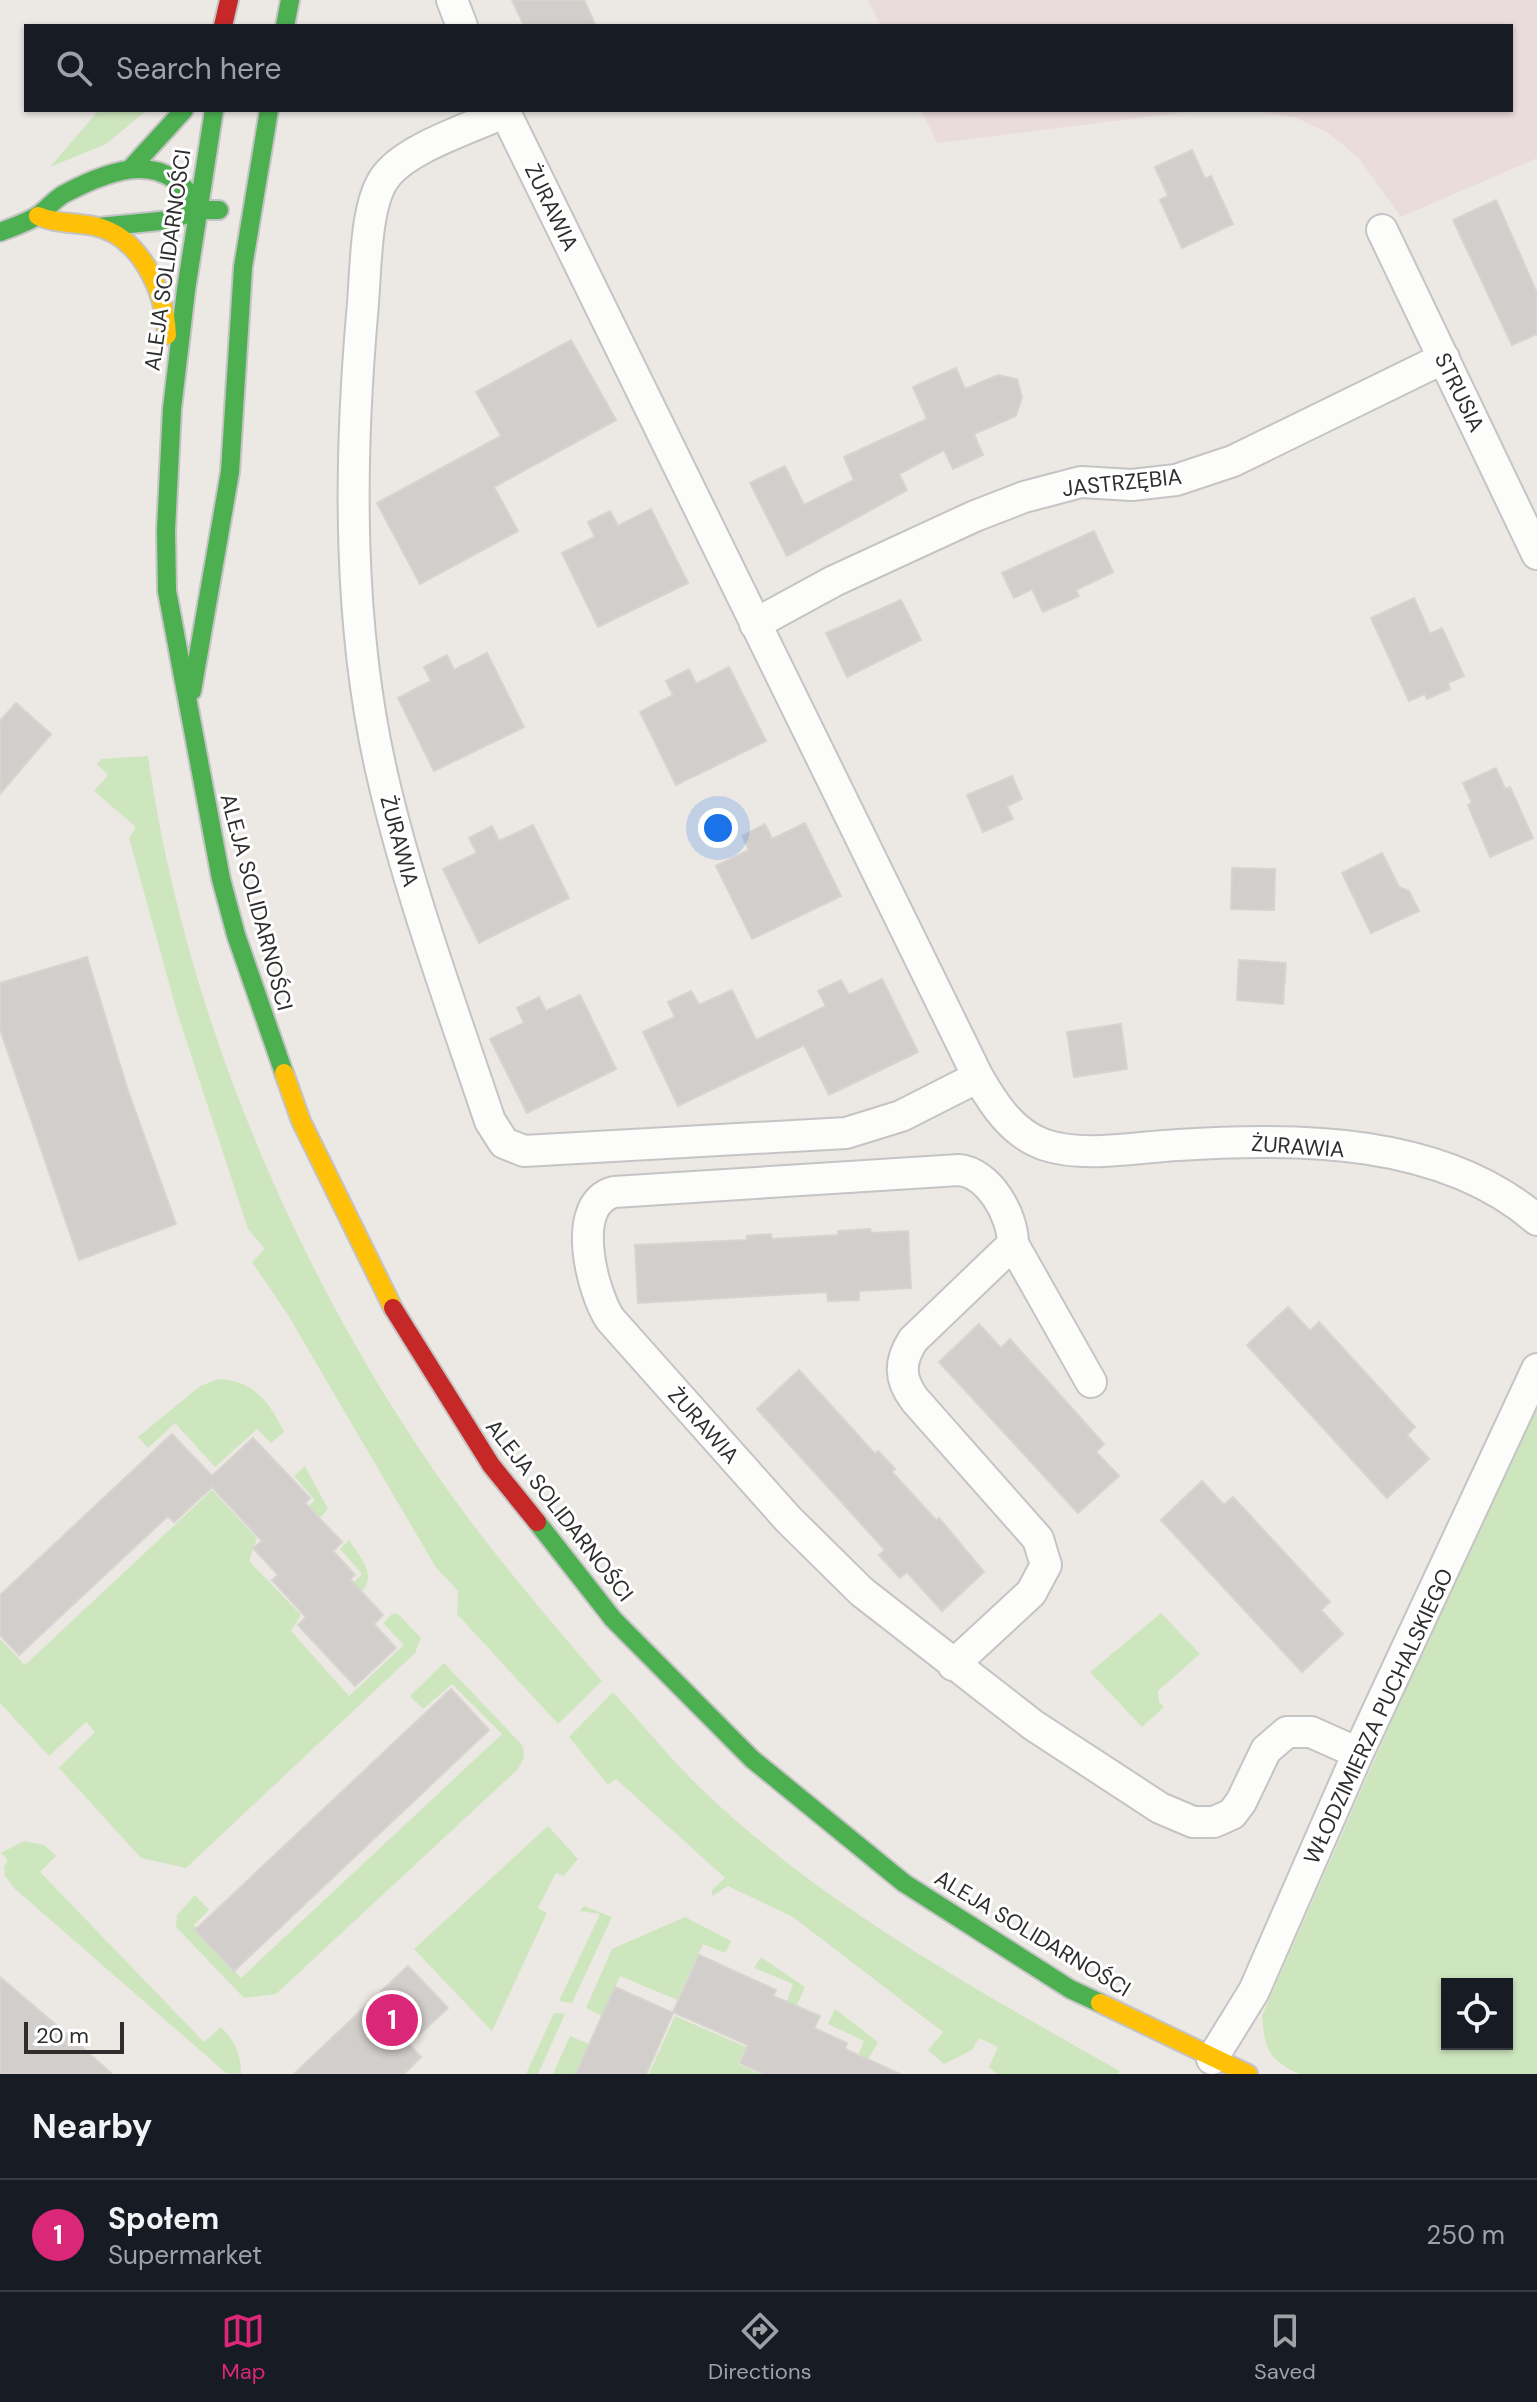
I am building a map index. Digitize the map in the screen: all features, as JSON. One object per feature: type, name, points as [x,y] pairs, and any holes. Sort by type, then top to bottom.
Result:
[{"type":"main road","points":[[223,24],[229,0]]},
{"type":"main road","points":[[285,24],[290,0]]},
{"type":"main road","points":[[131,168],[182,112]]},
{"type":"main road","name":"ALEJA SOLIDARNOŚCI","points":[[214,112],[177,331],[166,460],[167,595],[207,817],[235,931],[289,1089],[333,1194],[384,1294],[434,1381],[513,1496],[668,1678],[768,1774],[824,1821],[945,1911],[1025,1962],[1208,2067],[1248,2074]]},
{"type":"main road","name":"ALEJA SOLIDARNOŚCI","points":[[188,704],[196,679],[230,472],[237,335],[251,215],[269,112]]},
{"type":"main road","points":[[0,232],[38,216],[62,195],[131,168],[151,168],[174,176],[187,187],[198,207]]},
{"type":"main road","points":[[38,216],[57,224],[99,227],[172,219],[198,207],[251,215]]},
{"type":"main road","points":[[99,227],[143,263],[159,288],[167,317],[165,370],[172,389]]},
{"type":"street","points":[[452,0],[461,24]]},
{"type":"street","name":"ŻURAWIA","points":[[502,112],[402,162],[379,187],[362,319],[355,469],[359,604],[382,774],[415,894],[490,1121],[504,1143],[524,1151],[846,1133],[883,1124],[978,1077]]},
{"type":"street","name":"ŻURAWIA","points":[[504,112],[978,1077],[1011,1123],[1044,1145],[1105,1149],[1254,1142],[1372,1151],[1427,1162],[1479,1182],[1519,1204],[1537,1220]]},
{"type":"street","name":"STRUSIA","points":[[1382,230],[1537,554]]},
{"type":"street","name":"JASTRZĘBIA","points":[[755,624],[834,581],[975,516],[1024,497],[1081,482],[1132,485],[1176,480],[1219,466],[1444,358]]},
{"type":"street","name":"ŻURAWIA","points":[[1091,1382],[1013,1244],[1007,1219],[987,1183],[976,1173],[959,1170],[614,1192],[595,1203],[590,1217],[594,1284],[603,1308],[828,1560],[953,1665],[1095,1767],[1160,1808],[1193,1822],[1222,1819],[1238,1808],[1266,1750],[1287,1732],[1311,1732],[1358,1753]]},
{"type":"street","points":[[953,1665],[1038,1584],[1046,1557],[1031,1530],[915,1400],[904,1385],[901,1368],[907,1349],[920,1332],[1013,1244]]},
{"type":"street","name":"WŁODZIMIERZA PUCHALSKIEGO","points":[[1208,2067],[1254,1991],[1358,1753],[1537,1369]]},
{"type":"shaded area","points":[[868,0],[1537,0],[1537,158],[1401,217],[1358,157],[1328,133],[1297,118],[1265,112],[1513,112],[1513,24],[880,24]]},
{"type":"shaded area","points":[[922,112],[1186,112],[937,143]]},
{"type":"green space","points":[[97,112],[145,112],[106,144],[50,167]]},
{"type":"green space","points":[[148,756],[165,854],[190,952],[220,1049],[257,1145],[299,1239],[346,1329],[398,1416],[454,1499],[602,1681],[558,1724],[457,1614],[458,1591],[435,1566],[288,1315],[252,1262],[265,1249],[248,1229],[177,1012],[129,838],[136,827],[94,791],[108,775],[97,764],[101,759]]},
{"type":"green space","points":[[219,1379],[251,1388],[266,1402],[284,1432],[271,1443],[257,1429],[215,1467],[175,1423],[148,1448],[138,1437],[200,1386]]},
{"type":"green space","points":[[1537,1409],[1537,2074],[1300,2074],[1281,2064],[1270,2052],[1262,2016],[1396,1711]]},
{"type":"green space","points":[[305,1466],[328,1509],[315,1523],[304,1511],[315,1500],[294,1476]]},
{"type":"green space","points":[[212,1490],[257,1538],[249,1561],[301,1615],[291,1631],[349,1696],[404,1645],[383,1623],[392,1614],[398,1614],[421,1638],[415,1653],[186,1868],[141,1858],[59,1768],[95,1732],[86,1722],[49,1756],[0,1703],[0,1639],[25,1665]]},
{"type":"green space","points":[[349,1540],[368,1574],[368,1581],[359,1594],[351,1585],[362,1574],[340,1549]]},
{"type":"green space","points":[[1161,1613],[1200,1654],[1158,1691],[1159,1702],[1164,1707],[1142,1727],[1090,1672]]},
{"type":"green space","points":[[444,1663],[523,1746],[524,1757],[518,1769],[276,1994],[244,1998],[176,1927],[177,1915],[195,1895],[209,1910],[194,1925],[241,1978],[502,1734],[452,1684],[423,1709],[410,1696]]},
{"type":"green space","points":[[613,1692],[699,1787],[805,1877],[907,1947],[1120,2071],[1117,2074],[997,2074],[989,2067],[998,2047],[979,2038],[972,2050],[944,2064],[928,2050],[943,2032],[793,1917],[728,1886],[712,1896],[712,1890],[725,1878],[616,1779],[608,1785],[569,1737]]},
{"type":"green space","points":[[548,1826],[578,1859],[564,1876],[556,1873],[538,1908],[547,1913],[492,2031],[414,1949]]},
{"type":"green space","points":[[24,1841],[44,1845],[56,1856],[40,1872],[204,2042],[221,2027],[226,2032],[238,2054],[241,2074],[226,2073],[14,1888],[5,1876],[4,1867],[8,1860],[1,1853]]},
{"type":"green space","points":[[584,1906],[612,1917],[572,2003],[559,2001],[600,1914],[580,1911]]},
{"type":"green space","points":[[685,1917],[731,1941],[725,1953],[703,1944],[677,2000],[620,1976],[602,2016],[586,2008],[612,1949]]},
{"type":"green space","points":[[761,1957],[805,1987],[796,2007],[786,2004],[793,1984],[754,1968]]},
{"type":"green space","points":[[835,2009],[878,2042],[866,2063],[856,2060],[864,2041],[828,2024]]},
{"type":"green space","points":[[554,2013],[565,2014],[538,2074],[526,2074]]},
{"type":"green space","points":[[675,2016],[746,2047],[738,2064],[760,2074],[649,2074]]},
{"type":"green space","points":[[570,2036],[589,2044],[575,2074],[553,2074]]},
{"type":"building","points":[[512,0],[584,0],[595,24],[523,24]]},
{"type":"building","points":[[1192,150],[1205,179],[1211,176],[1233,224],[1182,248],[1160,200],[1168,196],[1155,167]]},
{"type":"building","points":[[1496,200],[1537,293],[1537,334],[1512,345],[1453,220]]},
{"type":"building","points":[[571,340],[616,420],[494,487],[518,531],[420,584],[377,503],[501,436],[476,392]]},
{"type":"building","points":[[956,368],[965,389],[998,375],[1017,379],[1022,397],[1016,416],[974,434],[983,455],[953,469],[944,450],[899,474],[907,490],[787,556],[750,483],[785,466],[804,505],[854,480],[844,457],[927,419],[913,387]]},
{"type":"building","points":[[651,509],[688,583],[598,627],[562,553],[595,537],[588,522],[610,511],[618,526]]},
{"type":"building","points":[[1094,531],[1113,572],[1076,590],[1079,596],[1043,612],[1032,589],[1014,598],[1002,573]]},
{"type":"building","points":[[1414,598],[1430,634],[1442,628],[1464,676],[1448,683],[1450,689],[1427,699],[1425,694],[1409,701],[1371,618]]},
{"type":"building","points":[[901,600],[921,640],[847,677],[826,633]]},
{"type":"building","points":[[487,653],[524,727],[434,771],[398,698],[431,681],[424,667],[447,655],[454,670]]},
{"type":"building","points":[[729,667],[766,741],[676,785],[640,712],[673,695],[666,681],[689,669],[696,684]]},
{"type":"building","points":[[16,703],[51,734],[0,794],[0,721]]},
{"type":"building","points":[[1496,768],[1505,789],[1510,787],[1533,838],[1490,857],[1468,805],[1472,803],[1463,783]]},
{"type":"building","points":[[1012,776],[1022,799],[1007,806],[1013,819],[983,832],[967,795]]},
{"type":"building","points":[[805,823],[841,896],[752,939],[716,866],[749,850],[742,836],[765,824],[772,839]]},
{"type":"building","points":[[533,825],[569,898],[479,943],[443,869],[477,853],[469,838],[492,826],[499,841]]},
{"type":"building","points":[[1382,853],[1399,887],[1409,891],[1419,911],[1371,933],[1342,873]]},
{"type":"building","points":[[1232,868],[1275,869],[1274,910],[1231,909]]},
{"type":"building","points":[[87,957],[128,1091],[176,1224],[79,1260],[0,1029],[0,983]]},
{"type":"building","points":[[1239,960],[1286,963],[1283,1004],[1237,1000]]},
{"type":"building","points":[[882,979],[918,1052],[829,1095],[804,1045],[678,1106],[643,1032],[675,1017],[668,1002],[691,991],[699,1005],[732,990],[756,1040],[826,1006],[818,991],[841,980],[849,995]]},
{"type":"building","points":[[580,995],[616,1069],[527,1113],[490,1039],[524,1023],[517,1008],[539,997],[546,1011]]},
{"type":"building","points":[[1121,1024],[1127,1069],[1074,1077],[1067,1032]]},
{"type":"building","points":[[870,1229],[871,1233],[908,1231],[911,1288],[859,1291],[859,1300],[828,1301],[827,1292],[638,1303],[635,1245],[747,1240],[747,1236],[771,1234],[772,1239],[838,1235],[838,1231]]},
{"type":"building","points":[[1288,1307],[1310,1331],[1319,1322],[1415,1427],[1407,1435],[1429,1459],[1387,1498],[1247,1345]]},
{"type":"building","points":[[979,1324],[1001,1348],[1010,1339],[1104,1444],[1096,1452],[1119,1476],[1078,1513],[939,1362]]},
{"type":"building","points":[[799,1370],[875,1454],[878,1451],[895,1469],[892,1472],[937,1521],[939,1518],[984,1572],[942,1611],[907,1572],[900,1578],[879,1555],[885,1550],[757,1409]]},
{"type":"building","points":[[172,1434],[212,1476],[253,1438],[310,1498],[305,1503],[342,1542],[333,1551],[355,1575],[350,1579],[383,1615],[374,1624],[396,1648],[355,1686],[298,1625],[306,1617],[272,1580],[278,1575],[253,1548],[262,1541],[212,1487],[174,1522],[168,1516],[19,1655],[0,1635],[0,1595]]},
{"type":"building","points":[[1202,1481],[1224,1505],[1233,1497],[1330,1602],[1321,1610],[1343,1634],[1302,1672],[1161,1520]]},
{"type":"building","points":[[451,1689],[489,1730],[234,1971],[195,1930]]},
{"type":"building","points":[[699,1955],[776,1990],[773,1996],[820,2016],[814,2028],[847,2043],[845,2049],[900,2074],[764,2074],[740,2063],[748,2045],[673,2012]]},
{"type":"building","points":[[408,1966],[448,2008],[409,2044],[421,2057],[404,2074],[294,2074]]},
{"type":"building","points":[[0,1977],[83,2048],[112,2074],[0,2074]]},
{"type":"building","points":[[615,1987],[673,2013],[646,2074],[576,2074]]},
{"type":"traffic: fast","points":[[285,24],[290,0]]},
{"type":"traffic: fast","points":[[131,168],[182,112]]},
{"type":"traffic: fast","points":[[214,112],[186,290],[172,409],[166,530],[167,591],[221,879],[236,935],[284,1073]]},
{"type":"traffic: fast","points":[[192,691],[230,472],[243,267],[269,112]]},
{"type":"traffic: fast","points":[[0,232],[36,217],[61,196],[119,171],[137,169],[170,177],[185,189],[198,207]]},
{"type":"traffic: fast","points":[[99,227],[170,220],[198,210],[219,210]]},
{"type":"traffic: fast","points":[[537,1522],[613,1619],[752,1759],[904,1883],[1070,1989],[1100,2003]]},
{"type":"traffic: slow","points":[[38,216],[94,226],[125,241],[147,268],[155,284],[167,335]]},
{"type":"traffic: slow","points":[[284,1073],[301,1121],[393,1308]]},
{"type":"traffic: slow","points":[[1100,2003],[1248,2074]]},
{"type":"traffic: jam","points":[[223,24],[229,0]]},
{"type":"traffic: jam","points":[[393,1308],[491,1465],[537,1522]]},
{"type":"place","name":"Społem","points":[[392,2020]]}]
